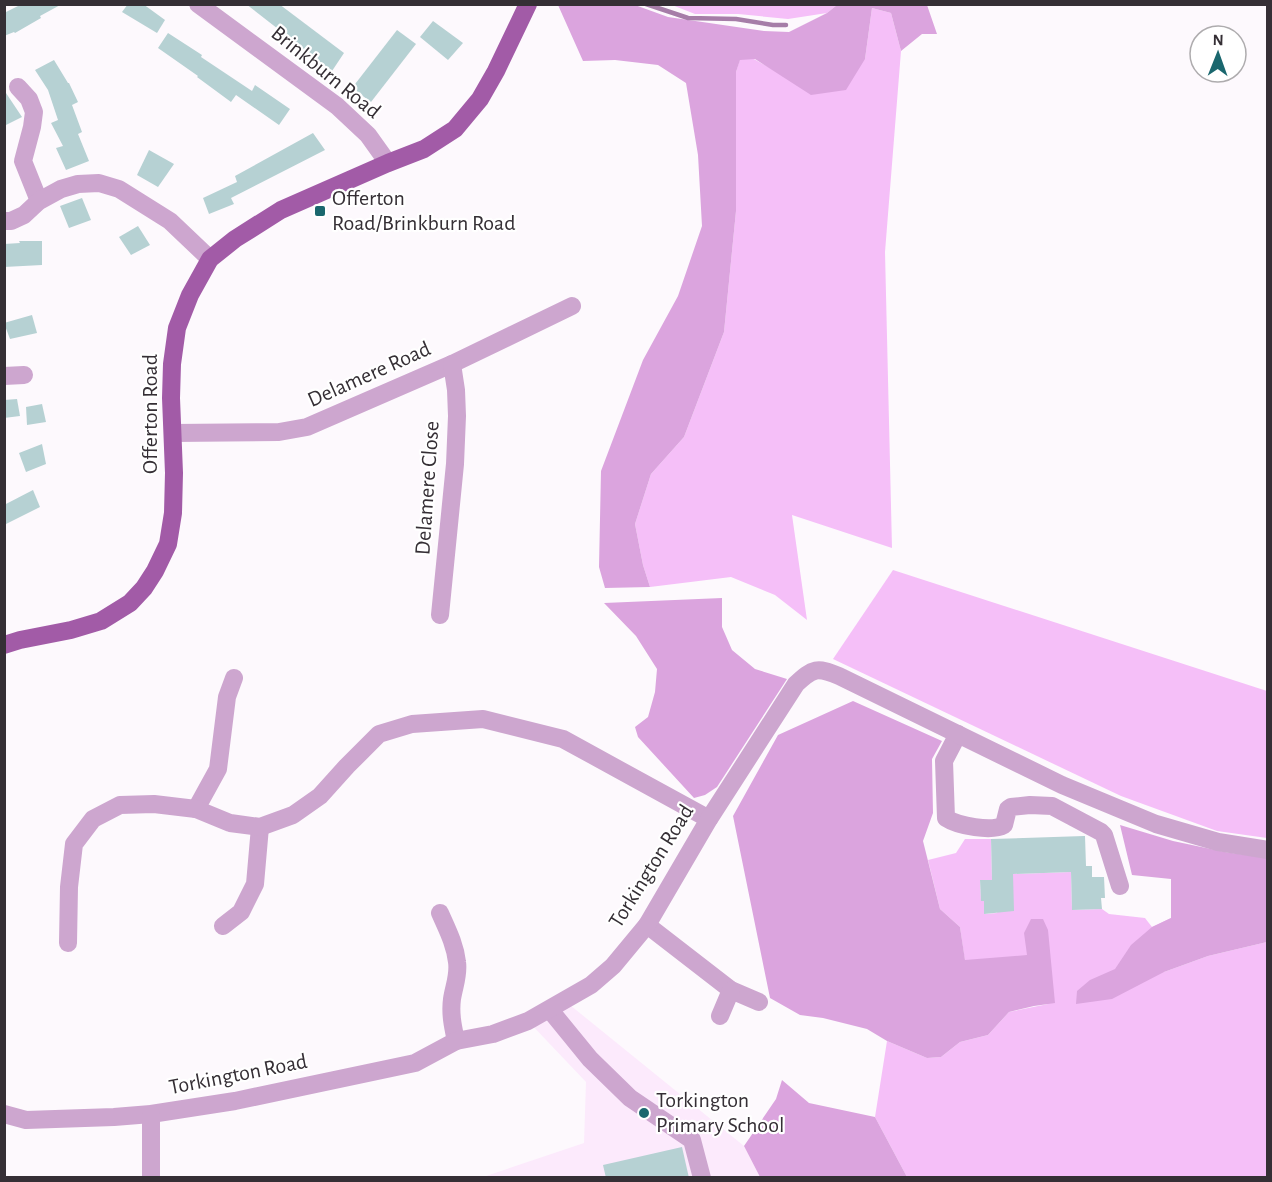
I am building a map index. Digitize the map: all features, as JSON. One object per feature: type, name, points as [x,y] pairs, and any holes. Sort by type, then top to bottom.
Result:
[{"type":"main road","name":"Offerton Road","points":[[4,645],[101,621],[130,603],[155,571],[168,544],[173,513],[171,398],[172,364],[177,328],[190,295],[210,259],[281,210],[424,149],[454,129],[480,99],[491,81],[528,4]]},
{"type":"street","name":"Brinkburn Road","points":[[198,4],[337,106],[368,135],[388,163]]},
{"type":"street","points":[[18,87],[29,99],[34,112],[23,161],[39,201]]},
{"type":"street","points":[[4,221],[11,221],[24,215],[39,201],[61,189],[78,184],[99,183],[119,189],[170,221],[210,259]]},
{"type":"street","name":"Delamere Road","points":[[173,433],[279,432],[307,427],[452,364],[572,306]]},
{"type":"street","name":"Delamere Close","points":[[440,615],[455,464],[457,416],[452,364]]},
{"type":"street","points":[[4,376],[24,375]]},
{"type":"street","name":"Torkington Road","points":[[4,1114],[26,1120],[114,1117],[151,1114],[235,1101],[415,1063],[456,1041],[493,1034],[550,1010],[591,985],[613,966],[647,925],[709,819],[796,684],[818,670],[839,676],[1062,785],[1156,824],[1218,842],[1268,850]]},
{"type":"street","points":[[196,809],[218,769],[228,697],[234,678]]},
{"type":"street","points":[[68,943],[69,887],[74,844],[93,819],[120,805],[154,804],[196,809],[230,823],[260,827],[293,815],[321,796],[379,734],[412,724],[483,719],[563,739],[709,819]]},
{"type":"street","points":[[958,734],[944,761],[946,818],[958,823],[996,828],[1004,825],[1008,808],[1030,805],[1055,807],[1104,835],[1120,886]]},
{"type":"street","points":[[223,926],[241,912],[255,884],[260,827]]},
{"type":"street","points":[[440,913],[454,946],[458,963],[451,1019],[456,1041]]},
{"type":"street","points":[[647,925],[731,990],[759,1002]]},
{"type":"street","points":[[720,1016],[731,990]]},
{"type":"street","points":[[550,1010],[590,1059],[630,1098],[692,1140],[702,1178]]},
{"type":"street","points":[[151,1114],[151,1178]]},
{"type":"shaded area","points":[[558,5],[635,5],[668,17],[764,31],[789,32],[827,13],[837,5],[927,5],[937,34],[922,34],[901,51],[891,13],[872,8],[865,59],[846,90],[811,95],[755,59],[740,60],[736,72],[736,211],[724,332],[684,437],[651,474],[635,524],[650,587],[605,588],[599,567],[601,471],[643,360],[678,296],[702,226],[698,155],[686,83],[658,65],[615,60],[583,61]]},
{"type":"shaded area","points":[[672,5],[837,5],[827,13],[788,19],[738,14],[695,14]]},
{"type":"shaded area","points":[[872,8],[891,13],[901,51],[885,252],[892,548],[792,515],[807,620],[775,595],[731,577],[650,587],[635,524],[651,474],[684,437],[724,332],[736,211],[736,72],[740,59],[754,59],[782,75],[865,59]]},
{"type":"shaded area","points":[[893,570],[1267,691],[1267,838],[1217,831],[1121,796],[833,659]]},
{"type":"shaded area","points":[[722,598],[722,627],[732,650],[755,669],[787,679],[717,787],[705,795],[694,798],[638,737],[635,727],[648,717],[655,692],[657,669],[636,636],[604,603]]},
{"type":"shaded area","points":[[853,701],[942,741],[932,759],[933,813],[923,841],[940,909],[960,927],[965,960],[1027,955],[1024,933],[1031,919],[1043,919],[1048,930],[1055,1003],[1009,1012],[988,1035],[960,1042],[941,1057],[927,1058],[887,1041],[867,1029],[800,1015],[770,998],[733,816],[778,735]]},
{"type":"shaded area","points":[[1120,825],[1173,841],[1267,858],[1267,942],[1208,956],[1164,972],[1112,999],[1076,1004],[1077,991],[1090,980],[1115,969],[1131,945],[1152,927],[1171,918],[1171,879],[1132,875]]},
{"type":"shaded area","points":[[965,839],[991,839],[992,880],[980,881],[984,914],[997,913],[1013,874],[1071,872],[1072,910],[1102,909],[1109,914],[1145,918],[1152,927],[1171,918],[1164,972],[1208,956],[1267,942],[1267,1177],[907,1177],[875,1117],[887,1041],[927,1058],[941,1057],[960,1042],[988,1035],[1009,1012],[1048,1004],[971,1003],[960,927],[940,909],[928,860],[956,853]]},
{"type":"shaded area","name":"Torkington Primary School","points":[[565,1001],[744,1146],[760,1177],[480,1178],[584,1143],[586,1082],[528,1021]]},
{"type":"shaded area","points":[[782,1080],[809,1103],[875,1117],[907,1177],[760,1177],[744,1146],[776,1099]]},
{"type":"building","points":[[22,4],[62,4],[15,33],[4,36],[4,13]]},
{"type":"building","points":[[128,4],[143,4],[165,20],[157,33],[122,12]]},
{"type":"building","points":[[246,4],[279,4],[344,53],[332,71]]},
{"type":"building","points":[[433,21],[463,43],[448,60],[420,37]]},
{"type":"building","points":[[397,30],[416,44],[371,102],[352,88]]},
{"type":"building","points":[[168,33],[252,91],[255,85],[290,109],[279,125],[236,95],[231,102],[158,48]]},
{"type":"building","points":[[54,60],[78,102],[72,105],[82,132],[78,134],[89,161],[66,170],[56,148],[63,146],[51,123],[58,120],[48,90],[35,70]]},
{"type":"building","points":[[4,90],[22,117],[4,126]]},
{"type":"building","points":[[313,133],[325,150],[231,198],[234,204],[209,214],[203,198],[237,182],[235,176]]},
{"type":"building","points":[[149,150],[174,164],[158,187],[137,175]]},
{"type":"building","points":[[82,198],[91,220],[69,228],[60,206]]},
{"type":"building","points":[[138,226],[150,245],[131,255],[119,237]]},
{"type":"building","points":[[19,241],[42,241],[42,265],[4,267],[4,244],[20,243]]},
{"type":"building","points":[[32,315],[37,333],[10,339],[4,323]]},
{"type":"building","points":[[17,399],[20,416],[4,418],[4,400]]},
{"type":"building","points":[[42,404],[46,422],[27,425],[26,407]]},
{"type":"building","points":[[42,444],[46,464],[26,472],[19,453]]},
{"type":"building","points":[[33,490],[40,507],[4,525],[4,505]]},
{"type":"building","points":[[1085,836],[1086,866],[1092,866],[1092,877],[1104,877],[1105,898],[1101,898],[1102,909],[1072,910],[1071,872],[1013,874],[1014,911],[984,914],[980,880],[992,880],[991,839]]},
{"type":"building","points":[[682,1147],[689,1178],[606,1178],[603,1165]]},
{"type":"waterway","points":[[646,4],[688,18],[736,19],[786,25]]},
{"type":"place","name":"Offerton Road/Brinkburn Road","points":[[320,211]]},
{"type":"place","name":"Torkington Primary School","points":[[644,1113]]}]
